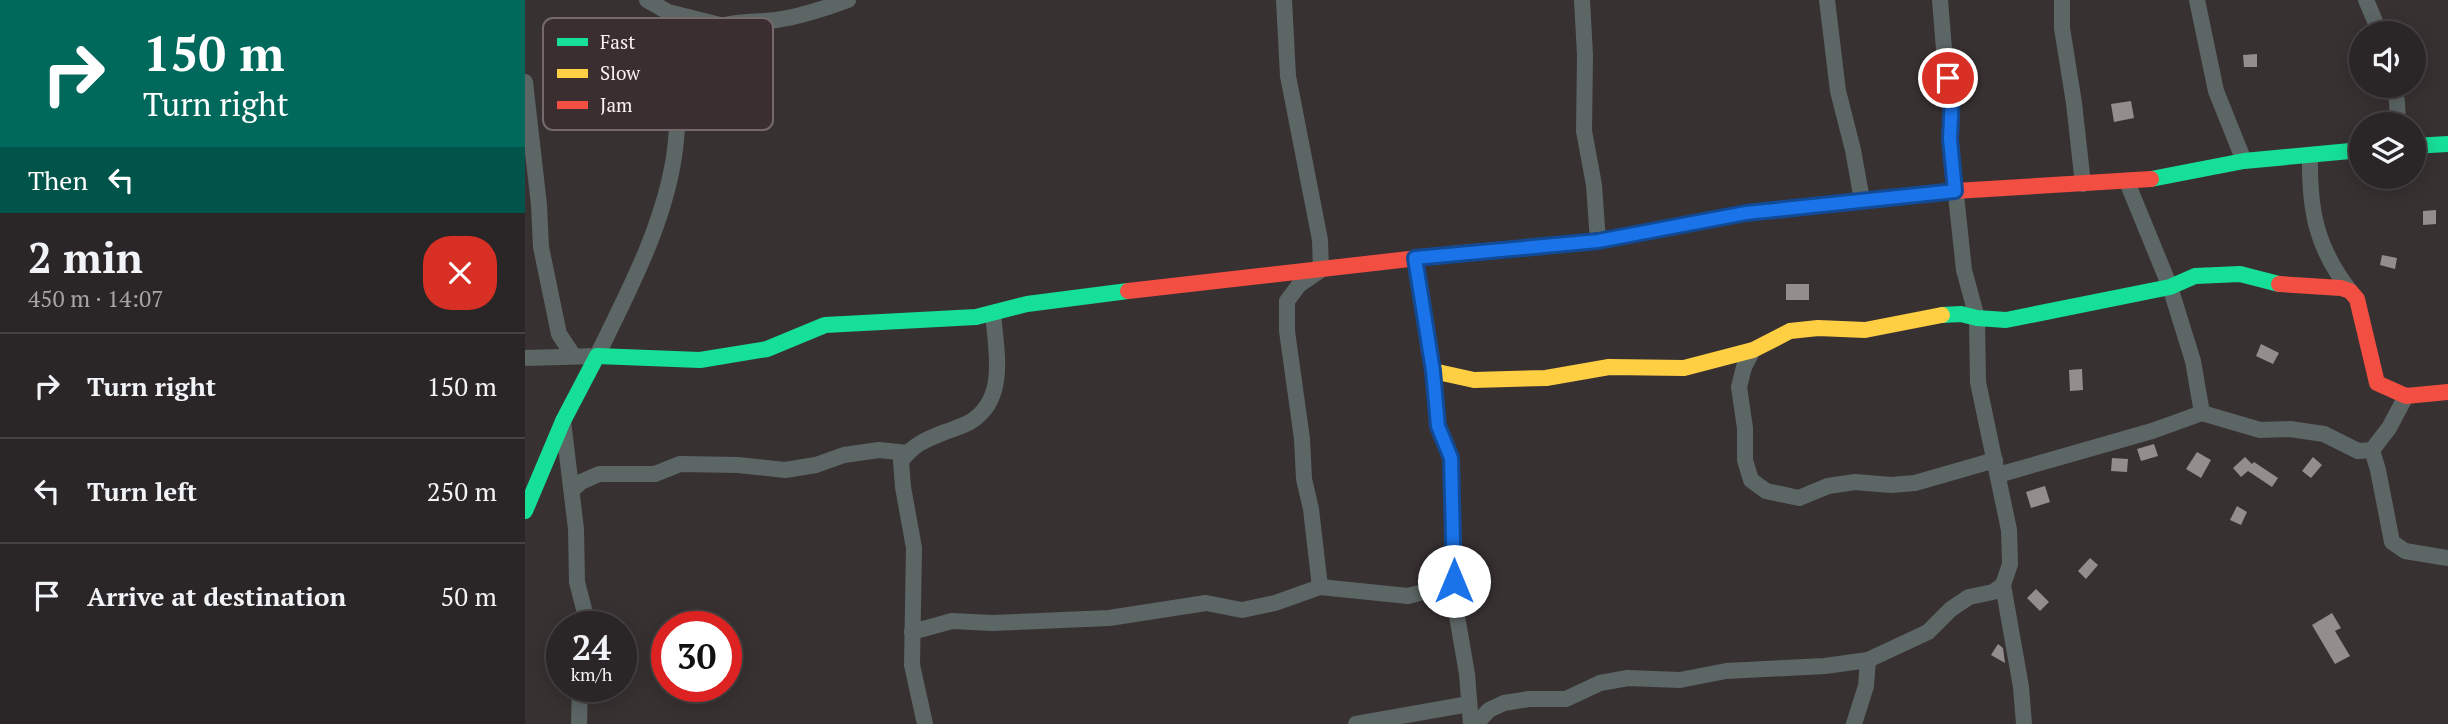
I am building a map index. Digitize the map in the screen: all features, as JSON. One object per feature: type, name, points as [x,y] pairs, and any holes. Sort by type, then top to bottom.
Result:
[{"type":"street","points":[[647,0],[668,12],[692,18]]},
{"type":"street","points":[[773,21],[848,0]]},
{"type":"street","points":[[1284,0],[1288,76],[1320,240],[1321,270]]},
{"type":"street","points":[[1582,0],[1585,55],[1584,131],[1594,186],[1598,241]]},
{"type":"street","points":[[1827,0],[1838,90],[1862,200]]},
{"type":"street","points":[[1940,0],[1945,61],[1952,94],[1950,139],[1963,270],[1977,318],[1978,382],[2009,530],[2010,564],[2003,585],[2021,687],[2024,724]]},
{"type":"street","points":[[2062,0],[2062,28],[2083,184]]},
{"type":"street","points":[[2197,0],[2216,91],[2243,161]]},
{"type":"street","points":[[2366,0],[2375,21]]},
{"type":"street","points":[[525,82],[541,247],[559,334],[573,355]]},
{"type":"street","points":[[525,511],[563,421],[597,356],[662,211],[674,162],[677,130]]},
{"type":"street","points":[[2426,145],[2448,144]]},
{"type":"street","points":[[525,358],[573,355],[700,360],[767,349],[825,325],[976,317],[1027,304],[1105,293],[1366,266],[1415,258],[1598,241],[1746,213],[1955,191],[2127,182],[2179,175],[2243,161],[2349,151]]},
{"type":"street","points":[[2310,155],[2316,229],[2335,271],[2357,299],[2377,383],[2406,396],[2448,392]]},
{"type":"street","points":[[2127,182],[2170,287],[2193,361],[2202,413]]},
{"type":"street","points":[[1415,258],[1433,371],[1438,426],[1451,458],[1454,581],[1473,724],[1489,710],[1504,704],[1529,699],[1566,699],[1600,682],[1628,678],[1680,680],[1726,671],[1814,667],[1868,660],[1928,632],[1951,609],[1969,597],[1993,592],[2003,585]]},
{"type":"street","points":[[1320,587],[1311,509],[1304,480],[1302,439],[1287,331],[1287,301],[1299,285],[1321,270]]},
{"type":"street","points":[[1433,371],[1474,380],[1546,378],[1609,367],[1683,368],[1753,350],[1790,331],[1818,328],[1865,330],[1935,316],[1961,314],[2006,320],[2170,287],[2195,276],[2240,274],[2285,286],[2341,288],[2350,291]]},
{"type":"street","points":[[925,724],[912,666],[913,548],[901,461],[912,446],[970,422],[986,408],[996,391],[993,313]]},
{"type":"street","points":[[1753,350],[1744,367],[1739,387],[1745,428],[1745,460],[1751,481],[1766,491],[1799,498],[1828,486],[1855,482],[1891,485],[1915,483],[1997,468],[2151,431],[2202,413],[2259,430],[2290,429],[2324,434],[2358,451],[2372,450],[2389,428],[2406,396]]},
{"type":"street","points":[[563,421],[572,490],[577,582],[584,611]]},
{"type":"street","points":[[572,490],[581,482],[599,474],[655,474],[680,464],[738,465],[785,470],[816,465],[843,455],[879,450],[908,453]]},
{"type":"street","points":[[2372,450],[2392,542],[2405,551],[2448,558]]},
{"type":"street","points":[[912,632],[952,621],[992,623],[1109,618],[1206,603],[1242,610],[1275,603],[1320,587],[1408,596],[1454,581]]},
{"type":"street","points":[[1854,724],[1866,686],[1868,660]]},
{"type":"street","points":[[579,724],[580,702]]},
{"type":"street","points":[[1356,724],[1469,704]]},
{"type":"building","points":[[2257,54],[2257,67],[2244,67],[2243,55]]},
{"type":"building","points":[[2131,101],[2134,118],[2114,122],[2111,104]]},
{"type":"building","points":[[2436,210],[2436,224],[2423,225],[2423,211]]},
{"type":"building","points":[[2382,255],[2397,258],[2395,269],[2380,265]]},
{"type":"building","points":[[1786,284],[1809,284],[1809,300],[1786,300]]},
{"type":"building","points":[[2261,344],[2279,353],[2273,364],[2256,356]]},
{"type":"building","points":[[2082,369],[2083,390],[2070,391],[2069,370]]},
{"type":"building","points":[[2154,444],[2158,456],[2141,461],[2137,449]]},
{"type":"building","points":[[2197,452],[2211,460],[2201,478],[2186,469]]},
{"type":"building","points":[[2245,457],[2252,464],[2254,462],[2278,478],[2272,487],[2248,471],[2241,477],[2233,468]]},
{"type":"building","points":[[2313,457],[2322,465],[2311,478],[2302,471]]},
{"type":"building","points":[[2112,458],[2128,459],[2127,472],[2111,471]]},
{"type":"building","points":[[2045,486],[2050,502],[2031,508],[2026,492]]},
{"type":"building","points":[[2237,506],[2247,512],[2241,525],[2230,520]]},
{"type":"building","points":[[2090,558],[2098,565],[2086,579],[2078,571]]},
{"type":"building","points":[[2036,589],[2049,602],[2040,611],[2027,598]]},
{"type":"building","points":[[2332,613],[2341,628],[2335,631],[2350,656],[2335,664],[2312,625]]},
{"type":"building","points":[[1998,644],[2003,648],[2005,663],[1991,655]]},
{"type":"traffic: fast","points":[[2426,145],[2448,144]]},
{"type":"traffic: fast","points":[[2151,179],[2244,161],[2349,151]]},
{"type":"traffic: fast","points":[[1942,315],[1961,314],[2006,320],[2170,287],[2195,276],[2240,274],[2279,284]]},
{"type":"traffic: fast","points":[[525,511],[563,421],[597,356],[700,360],[767,349],[825,325],[976,317],[1027,304],[1128,291]]},
{"type":"traffic: slow","points":[[1453,254],[1598,241],[1746,213],[1866,200]]},
{"type":"traffic: slow","points":[[1433,371],[1474,380],[1546,378],[1609,367],[1684,368],[1753,350],[1790,331],[1818,328],[1865,330],[1942,315]]},
{"type":"traffic: jam","points":[[1866,200],[1955,191],[2151,179]]},
{"type":"traffic: jam","points":[[1128,291],[1453,254]]},
{"type":"traffic: jam","points":[[2279,284],[2341,288],[2350,291],[2357,299],[2377,383],[2406,396],[2448,392]]},
{"type":"route","points":[[1454,581],[1454,494],[1451,458],[1438,426],[1433,371],[1415,258],[1598,241],[1746,213],[1955,191],[1950,139],[1952,94],[1948,78]]}]
